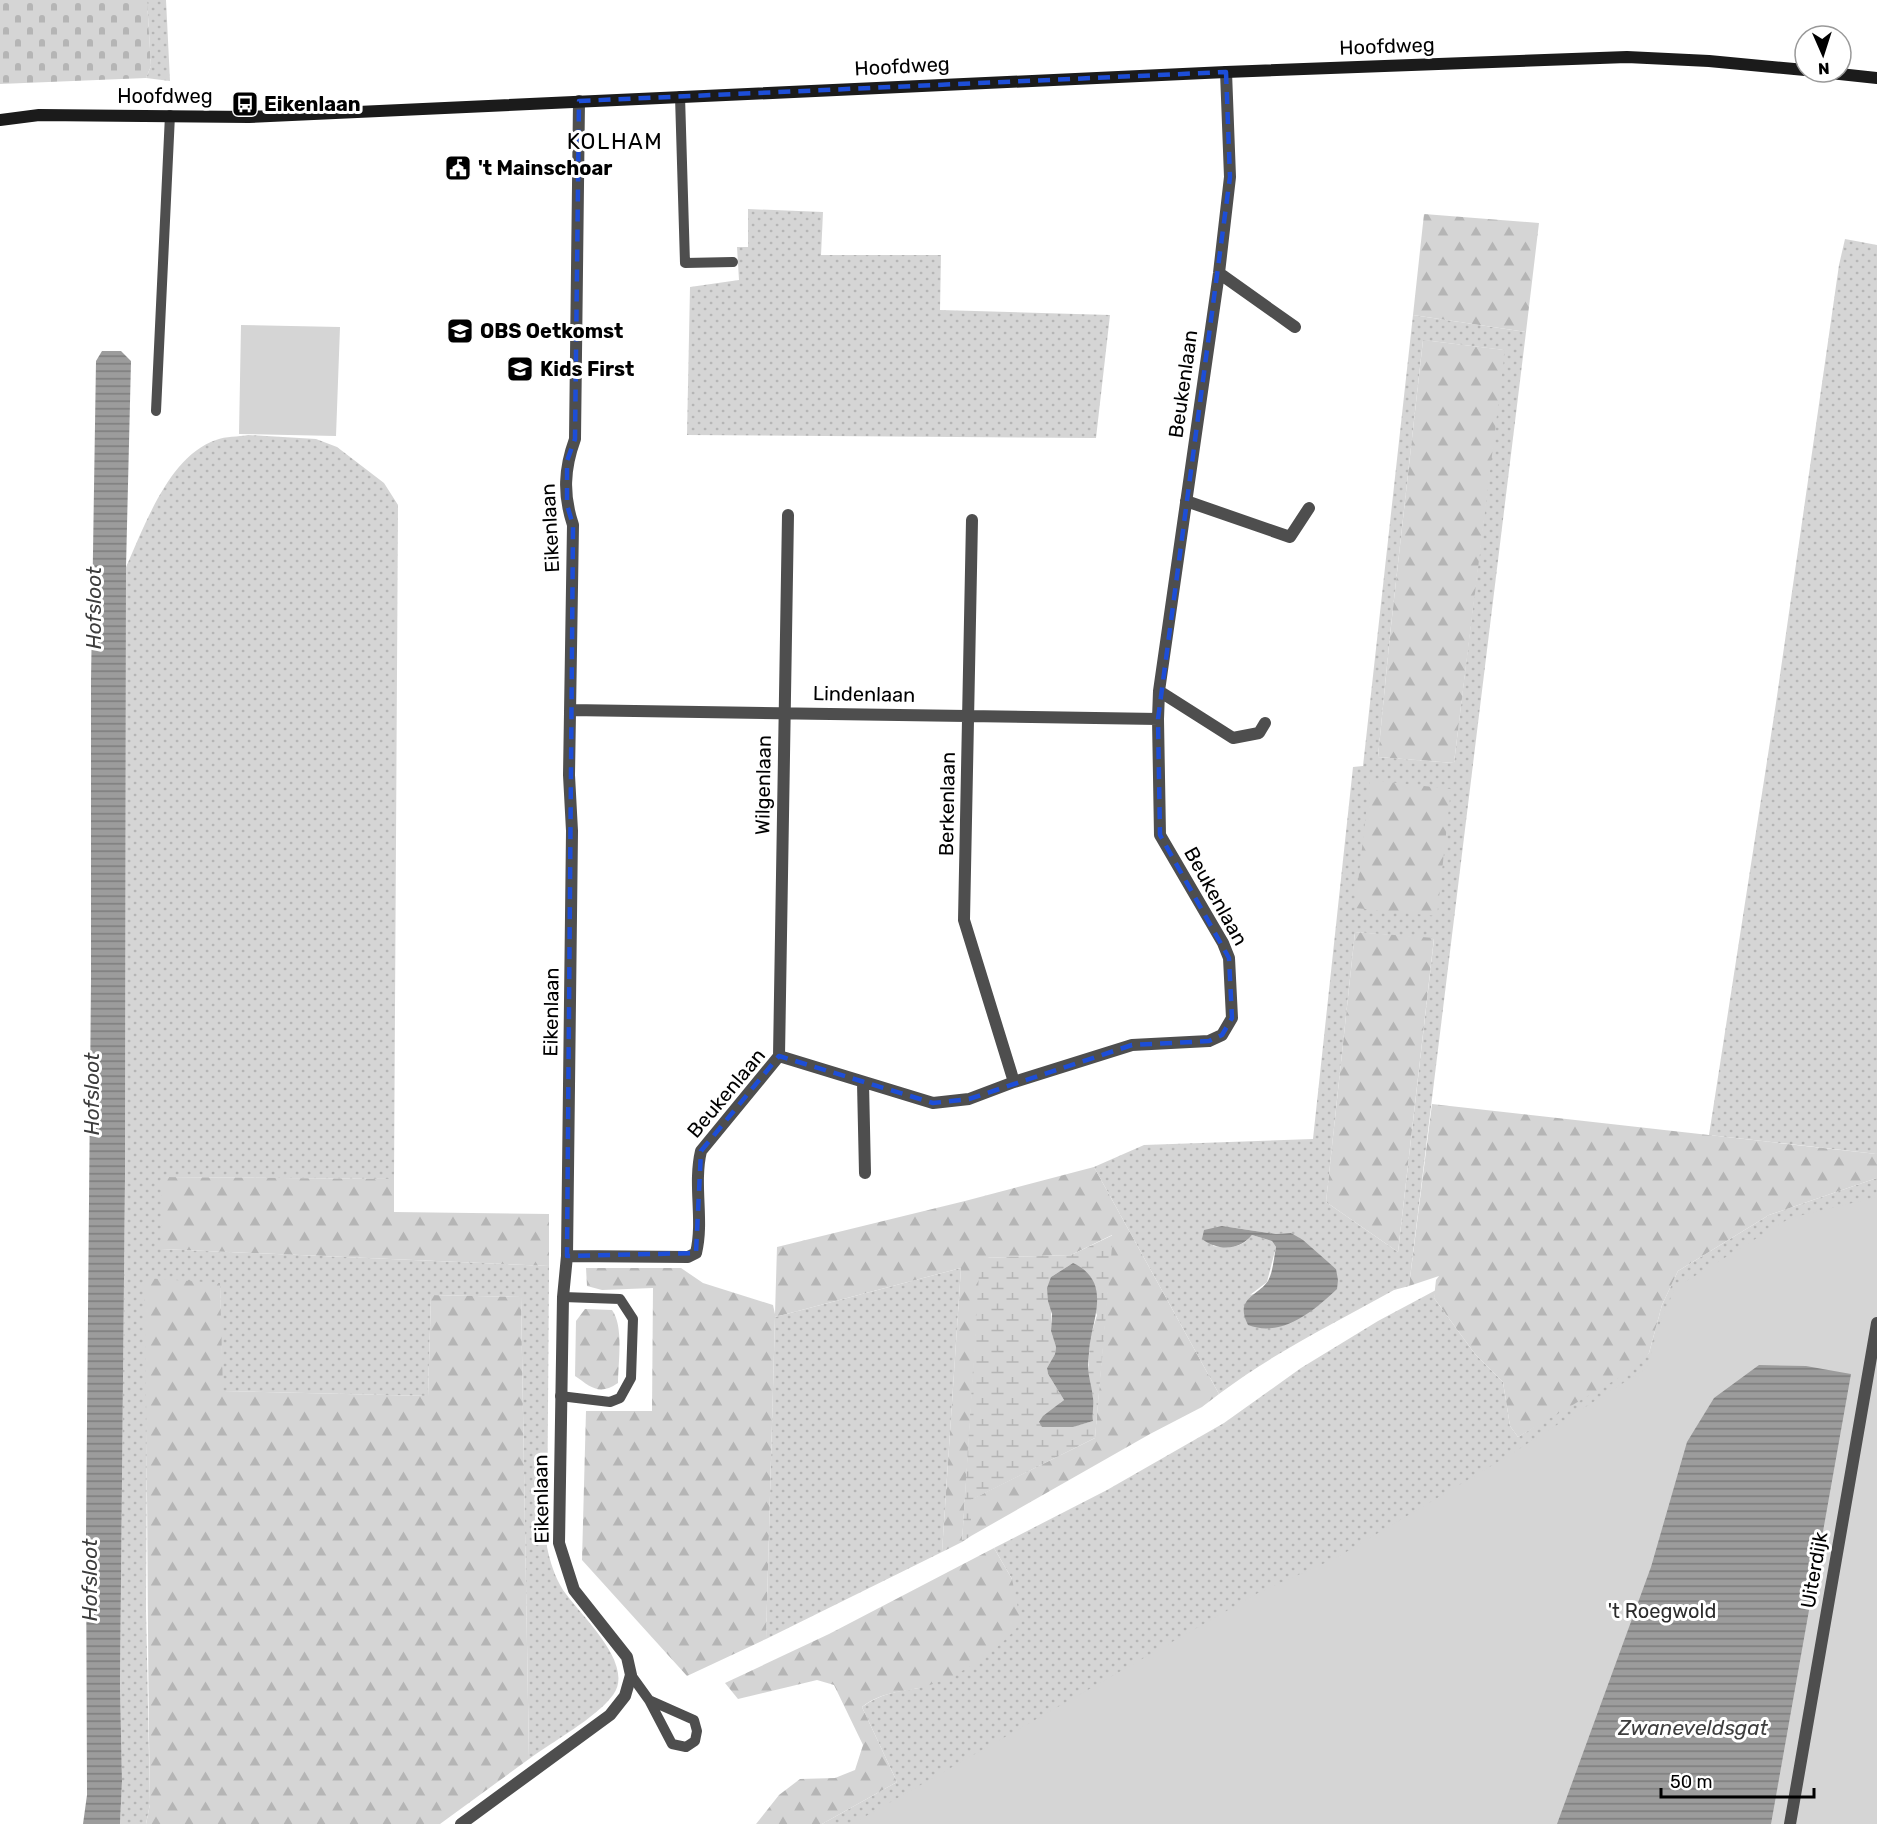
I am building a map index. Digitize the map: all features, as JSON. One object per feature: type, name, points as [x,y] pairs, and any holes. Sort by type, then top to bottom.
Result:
[{"type":"main road","name":"Hoofdweg","points":[[0,120],[39,115],[249,117],[1226,72],[1627,57],[1709,61],[1793,69]]},
{"type":"main road","points":[[1853,75],[1877,78]]},
{"type":"street","name":"Beukenlaan","points":[[567,1256],[688,1257],[696,1253],[700,1240],[698,1165],[701,1151],[779,1056],[933,1103],[969,1099],[1014,1082],[1132,1045],[1209,1041],[1222,1035],[1232,1018],[1229,958],[1223,943],[1160,835],[1158,719],[1159,691],[1219,273],[1230,177],[1226,72]]},
{"type":"street","name":"Eikenlaan","points":[[579,101],[575,439],[567,461],[567,505],[573,525],[569,775],[572,831],[567,1256],[563,1297],[560,1395],[559,1543],[574,1590],[627,1657],[631,1675]]},
{"type":"street","points":[[1219,273],[1295,327]]},
{"type":"street","points":[[1186,501],[1290,537],[1309,508]]},
{"type":"street","name":"Wilgenlaan","points":[[779,1056],[788,515]]},
{"type":"street","name":"Berkenlaan","points":[[972,520],[964,920],[1014,1082]]},
{"type":"street","points":[[1159,691],[1233,738],[1259,733],[1265,723]]},
{"type":"street","name":"Lindenlaan","points":[[570,710],[1158,719]]},
{"type":"street","points":[[863,1083],[865,1173]]},
{"type":"street","name":"Uiterdijk","points":[[1790,1824],[1877,1323]]},
{"type":"street","points":[[461,1824],[610,1715],[625,1696],[631,1675]]},
{"type":"lane","points":[[680,96],[685,263],[733,262]]},
{"type":"lane","points":[[156,411],[170,115]]},
{"type":"lane","points":[[560,1395],[610,1402],[620,1398],[631,1378],[633,1353],[633,1319],[620,1299],[563,1297]]},
{"type":"lane","points":[[631,1675],[649,1700],[672,1744],[686,1747],[695,1741],[697,1731],[694,1720],[649,1700]]},
{"type":"highlighted area","points":[[1226,72],[1230,177],[1158,719],[1160,835],[1229,958],[1232,1018],[1222,1035],[1209,1041],[1132,1045],[969,1099],[933,1103],[779,1056],[701,1151],[696,1253],[567,1256],[573,525],[567,505],[567,461],[575,439],[579,101]]},
{"type":"green space","points":[[0,0],[147,0],[151,66],[146,78],[0,84]]},
{"type":"green space","points":[[147,0],[166,0],[170,81],[146,78],[151,66]]},
{"type":"green space","points":[[748,209],[823,212],[821,255],[941,255],[940,310],[1110,315],[1096,438],[687,435],[690,287],[739,280],[737,247],[748,247]]},
{"type":"green space","points":[[1424,214],[1539,223],[1526,332],[1413,315]]},
{"type":"green space","points":[[1845,239],[1877,245],[1877,1154],[1709,1135],[1776,703],[1839,265]]},
{"type":"green space","points":[[1413,315],[1526,332],[1409,1286],[1394,1290],[1305,1339],[1261,1365],[1219,1394],[1094,1167],[1144,1145],[1313,1139],[1353,767],[1363,766]],"holes":[[[1423,340],[1504,350],[1454,763],[1378,757]],[[1355,932],[1434,939],[1398,1252],[1326,1202]],[[1222,1226],[1276,1234],[1291,1233],[1336,1269],[1250,1295],[1267,1282],[1276,1247],[1272,1241],[1252,1235],[1244,1243],[1234,1247],[1213,1246]]]},
{"type":"green space","points":[[241,325],[340,327],[336,436],[239,434]]},
{"type":"green space","points":[[1423,340],[1505,350],[1454,763],[1378,757]]},
{"type":"green space","points":[[248,435],[316,439],[337,447],[384,483],[398,505],[394,1179],[161,1177],[161,1249],[549,1266],[547,1547],[553,1569],[563,1590],[603,1640],[612,1655],[617,1669],[618,1683],[613,1695],[596,1712],[529,1759],[521,1297],[431,1295],[428,1396],[222,1391],[220,1284],[147,1418],[146,1610],[150,1804],[146,1824],[120,1824],[125,1177],[126,567],[160,494],[185,461],[199,448],[216,440]]},
{"type":"green space","points":[[1370,780],[1451,789],[1437,916],[1355,908]]},
{"type":"green space","points":[[1355,932],[1434,938],[1398,1252],[1326,1202]]},
{"type":"green space","points":[[1432,1104],[1877,1154],[1877,1178],[1769,1215],[1678,1271],[1662,1305],[1649,1353],[1627,1373],[1518,1437],[1510,1426],[1503,1382],[1475,1354],[1434,1298],[1436,1280],[1439,1276],[1409,1286]]},
{"type":"green space","points":[[1094,1167],[1219,1394],[1202,1407],[971,1536],[970,1500],[1095,1438],[1112,1235],[1071,1255],[981,1258],[962,1542],[942,1552],[961,1268],[775,1317],[766,1639],[687,1676],[582,1560],[586,1411],[652,1411],[653,1288],[602,1290],[587,1286],[586,1268],[681,1268],[703,1283],[773,1305],[775,1314],[777,1247]]},
{"type":"green space","points":[[161,1177],[394,1179],[394,1212],[549,1214],[549,1266],[161,1249]]},
{"type":"green space","points":[[1877,1178],[1877,1202],[1675,1344],[1236,1824],[822,1824],[897,1782],[862,1707],[889,1694],[919,1688],[1012,1579],[994,1548],[1107,1490],[1224,1423],[1301,1368],[1378,1321],[1436,1290],[1434,1298],[1475,1354],[1503,1382],[1510,1426],[1518,1437],[1649,1353],[1662,1305],[1678,1271],[1769,1215]]},
{"type":"green space","name":"'t Roegwold","points":[[1877,1197],[1877,1824],[852,1824],[1258,1593],[1336,1558],[1508,1456],[1647,1368],[1660,1323],[1675,1288],[1790,1218]]},
{"type":"green space","points":[[1113,1235],[1095,1438],[971,1500],[971,1536],[962,1542],[980,1258],[1071,1255]],"holes":[[[1073,1263],[1097,1315],[1090,1338],[1088,1374],[1093,1397],[1093,1421],[1072,1427],[1061,1426],[1060,1403],[1064,1400],[1048,1374],[1047,1368],[1055,1354],[1056,1347],[1051,1331],[1051,1277]]]},
{"type":"green space","points":[[961,1268],[942,1552],[766,1639],[775,1317]]},
{"type":"green space","points":[[144,1278],[220,1283],[223,1391],[428,1396],[431,1295],[521,1297],[529,1759],[440,1824],[146,1824],[150,1804]]},
{"type":"green space","points":[[585,1309],[612,1310],[616,1317],[620,1345],[618,1383],[606,1389],[595,1388],[575,1376],[576,1321]]},
{"type":"green space","points":[[994,1548],[1012,1579],[1021,1623],[1000,1645],[961,1671],[933,1684],[883,1696],[862,1707],[897,1782],[822,1824],[756,1824],[779,1795],[800,1779],[835,1778],[855,1770],[863,1745],[834,1685],[817,1680],[738,1699],[725,1683],[829,1634]]},
{"type":"water","name":"Hofsloot","points":[[102,351],[121,351],[131,361],[126,567],[125,1177],[120,1685],[122,1781],[120,1824],[83,1824],[87,1795],[86,1534],[91,680],[96,361]]},
{"type":"water","points":[[1222,1226],[1276,1234],[1291,1233],[1303,1240],[1336,1269],[1337,1289],[1308,1313],[1285,1325],[1261,1328],[1248,1325],[1244,1316],[1246,1303],[1268,1281],[1276,1247],[1272,1241],[1252,1235],[1241,1244],[1228,1248],[1215,1246],[1202,1239],[1204,1230]]},
{"type":"water","points":[[1073,1263],[1091,1277],[1097,1295],[1088,1365],[1093,1398],[1093,1421],[1073,1427],[1042,1427],[1039,1422],[1043,1416],[1064,1400],[1048,1374],[1047,1368],[1055,1354],[1056,1347],[1051,1331],[1052,1314],[1047,1288],[1051,1277]]},
{"type":"water","name":"Zwaneveldsgat","points":[[1759,1365],[1806,1366],[1851,1374],[1771,1824],[1557,1824],[1651,1567],[1687,1442],[1714,1398]]},
{"type":"place","name":"Eikenlaan","points":[[245,104]]},
{"type":"place","name":"'t Mainschoar","points":[[458,168]]},
{"type":"place","name":"OBS Oetkomst","points":[[460,331]]},
{"type":"place","name":"Kids First","points":[[520,369]]},
{"type":"district","name":"KOLHAM","points":[[615,141]]}]
